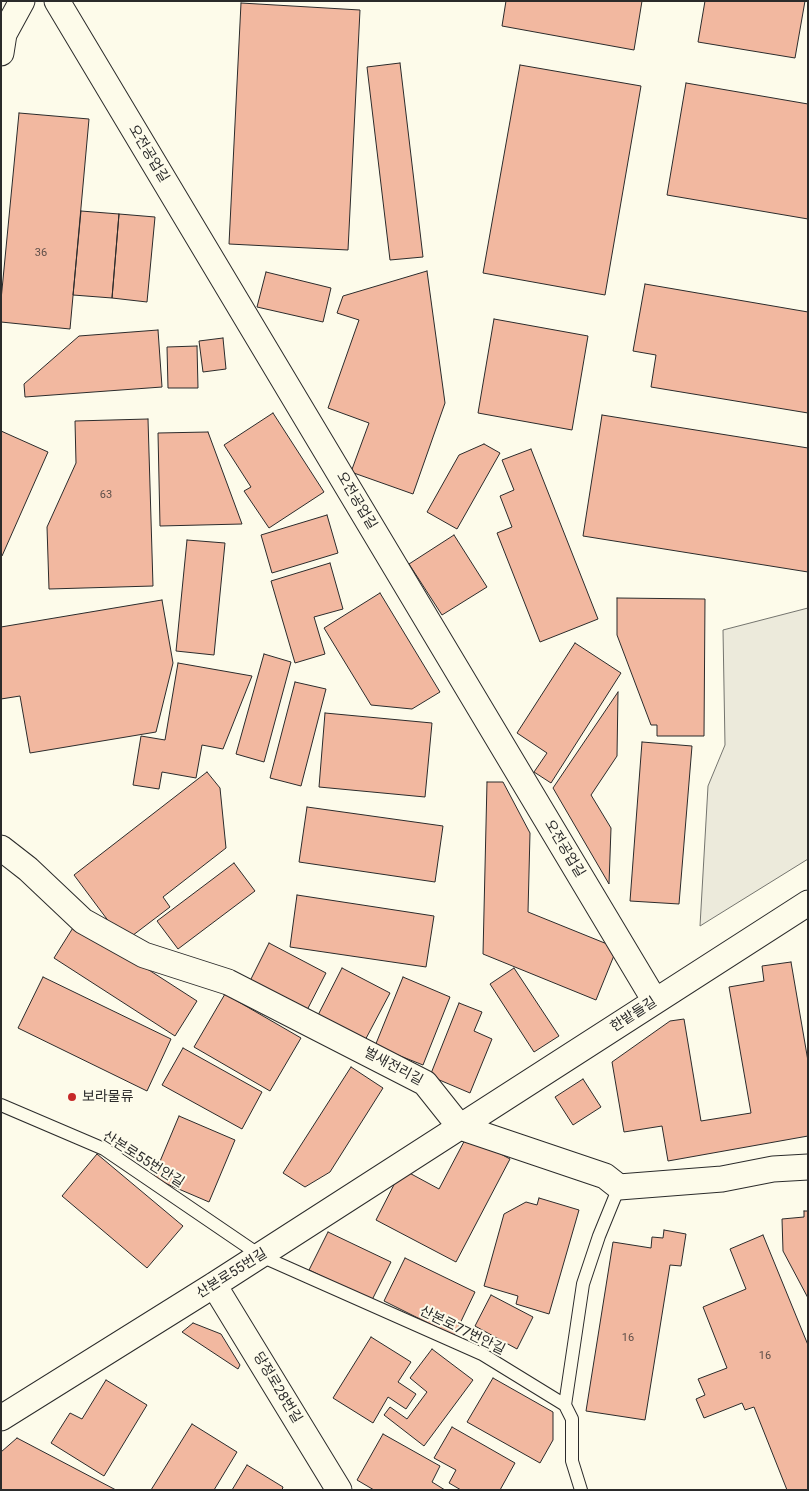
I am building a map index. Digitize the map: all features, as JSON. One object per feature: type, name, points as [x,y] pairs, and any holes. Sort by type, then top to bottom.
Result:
[{"type":"street","points":[[1,53],[4,34],[22,1]]},
{"type":"street","name":"오전공업길","points":[[57,1],[656,1001]]},
{"type":"street","name":"벌새전리길","points":[[1,848],[28,869],[83,921],[144,955],[228,982],[426,1083],[460,1127]]},
{"type":"street","name":"한밭들길","points":[[460,1127],[808,903]]},
{"type":"street","points":[[460,1127],[605,1176],[619,1187],[722,1178],[773,1169],[808,1167]]},
{"type":"street","name":"산본로55번길","points":[[1,1418],[261,1256],[460,1127]]},
{"type":"street","name":"당정로28번길","points":[[214,1285],[339,1490]]},
{"type":"lane","name":"산본로55번안길","points":[[1,1105],[104,1149],[261,1256]]},
{"type":"lane","points":[[580,1490],[572,1461],[572,1419],[565,1405],[583,1284],[598,1236],[619,1187]]},
{"type":"lane","name":"산본로77번안길","points":[[261,1256],[482,1354],[565,1405]]},
{"type":"shaded area","points":[[808,608],[808,859],[700,926],[708,786],[725,745],[723,630]]},
{"type":"building","points":[[506,1],[642,1],[634,50],[502,26]]},
{"type":"building","points":[[705,1],[805,1],[795,58],[698,42]]},
{"type":"building","points":[[241,3],[360,10],[348,250],[229,244]]},
{"type":"building","points":[[400,63],[423,257],[390,260],[367,67]]},
{"type":"building","points":[[520,65],[641,86],[605,295],[483,273]]},
{"type":"building","points":[[686,83],[808,104],[808,219],[667,195]]},
{"type":"building","points":[[19,113],[89,119],[70,329],[1,322],[1,300]]},
{"type":"building","points":[[81,211],[119,214],[112,298],[73,295]]},
{"type":"building","points":[[119,214],[155,217],[147,302],[112,298]]},
{"type":"building","points":[[427,271],[445,403],[413,494],[351,472],[369,423],[328,408],[359,320],[337,313],[343,296]]},
{"type":"building","points":[[266,272],[331,288],[323,322],[257,307]]},
{"type":"building","points":[[645,284],[808,312],[808,413],[651,387],[656,355],[633,351]]},
{"type":"building","points":[[494,319],[588,336],[572,430],[478,413]]},
{"type":"building","points":[[158,330],[162,387],[25,397],[24,384],[79,336]]},
{"type":"building","points":[[223,338],[226,369],[203,372],[199,341]]},
{"type":"building","points":[[197,346],[198,388],[168,388],[167,347]]},
{"type":"building","points":[[273,413],[324,492],[269,528],[244,491],[251,487],[224,445]]},
{"type":"building","points":[[602,415],[808,448],[808,572],[583,536]]},
{"type":"building","points":[[148,419],[153,586],[49,589],[47,527],[76,463],[75,421]]},
{"type":"building","points":[[1,431],[48,452],[2,556],[1,556]]},
{"type":"building","points":[[208,432],[242,524],[160,526],[158,433]]},
{"type":"building","points":[[484,444],[500,453],[457,529],[427,512],[459,455]]},
{"type":"building","points":[[531,449],[598,619],[540,642],[497,533],[512,527],[500,496],[514,490],[502,460]]},
{"type":"building","points":[[327,515],[338,553],[272,573],[261,535]]},
{"type":"building","points":[[454,535],[487,587],[442,615],[409,564]]},
{"type":"building","points":[[187,540],[225,543],[214,655],[176,651]]},
{"type":"building","points":[[330,563],[343,609],[314,617],[325,654],[295,663],[271,581]]},
{"type":"building","points":[[380,593],[440,692],[412,709],[371,705],[324,628]]},
{"type":"building","points":[[617,598],[705,599],[704,736],[657,736],[657,725],[651,725],[617,635]]},
{"type":"building","points":[[162,600],[173,663],[156,732],[30,753],[20,696],[1,699],[1,627]]},
{"type":"building","points":[[575,643],[621,673],[551,783],[534,772],[547,753],[517,733]]},
{"type":"building","points":[[264,654],[291,662],[264,762],[236,754]]},
{"type":"building","points":[[178,663],[252,676],[223,749],[202,745],[196,778],[162,772],[159,789],[133,785],[141,736],[165,740]]},
{"type":"building","points":[[295,682],[326,689],[301,786],[270,778]]},
{"type":"building","points":[[618,692],[617,756],[591,795],[611,828],[609,884],[553,788]]},
{"type":"building","points":[[325,713],[432,723],[425,797],[319,787]]},
{"type":"building","points":[[642,742],[692,746],[679,904],[630,901]]},
{"type":"building","points":[[207,772],[220,788],[226,848],[163,897],[170,907],[124,942],[74,875]]},
{"type":"building","points":[[487,782],[503,782],[530,833],[528,912],[617,948],[596,1000],[483,954]]},
{"type":"building","points":[[307,807],[443,826],[435,882],[299,862]]},
{"type":"building","points":[[234,863],[255,891],[178,949],[157,921]]},
{"type":"building","points":[[297,895],[434,916],[426,967],[290,947]]},
{"type":"building","points":[[76,923],[197,1001],[175,1036],[54,958]]},
{"type":"building","points":[[269,943],[326,973],[305,1014],[248,985]]},
{"type":"building","points":[[791,962],[808,1061],[808,1136],[668,1161],[662,1126],[624,1132],[612,1062],[670,1021],[684,1019],[701,1121],[751,1113],[729,987],[764,981],[762,966]]},
{"type":"building","points":[[342,968],[390,993],[362,1046],[315,1021]]},
{"type":"building","points":[[514,968],[559,1036],[534,1052],[490,984]]},
{"type":"building","points":[[43,977],[171,1039],[147,1091],[18,1028]]},
{"type":"building","points":[[403,977],[450,997],[423,1065],[375,1046]]},
{"type":"building","points":[[225,994],[301,1038],[270,1091],[194,1047]]},
{"type":"building","points":[[459,1003],[482,1012],[474,1031],[492,1039],[470,1093],[430,1076]]},
{"type":"building","points":[[183,1048],[262,1092],[242,1129],[162,1085]]},
{"type":"building","points":[[351,1067],[383,1088],[330,1172],[305,1187],[283,1173]]},
{"type":"building","points":[[583,1079],[601,1107],[573,1125],[555,1097]]},
{"type":"building","points":[[179,1116],[235,1140],[209,1202],[153,1178]]},
{"type":"building","points":[[467,1136],[510,1159],[456,1262],[376,1220],[402,1169],[439,1189]]},
{"type":"building","points":[[97,1154],[183,1226],[147,1268],[62,1196]]},
{"type":"building","points":[[539,1198],[579,1210],[549,1314],[516,1304],[518,1296],[484,1286],[504,1214],[526,1202],[537,1205]]},
{"type":"building","points":[[804,1211],[808,1211],[808,1298],[783,1251],[782,1219],[804,1217]]},
{"type":"building","points":[[664,1230],[686,1234],[681,1266],[670,1265],[645,1420],[586,1411],[613,1242],[651,1248],[652,1237],[663,1238]]},
{"type":"building","points":[[328,1232],[391,1262],[372,1300],[309,1270]]},
{"type":"building","points":[[763,1235],[808,1345],[808,1490],[787,1490],[754,1407],[745,1410],[742,1403],[704,1418],[696,1399],[705,1395],[698,1379],[727,1368],[703,1307],[746,1289],[730,1249]]},
{"type":"building","points":[[405,1258],[475,1292],[454,1336],[384,1301]]},
{"type":"building","points":[[491,1295],[533,1317],[517,1349],[475,1326]]},
{"type":"building","points":[[193,1323],[221,1334],[240,1365],[238,1369],[182,1332]]},
{"type":"building","points":[[371,1337],[411,1362],[398,1382],[416,1394],[406,1409],[388,1397],[373,1423],[333,1398]]},
{"type":"building","points":[[432,1349],[473,1380],[424,1446],[384,1415],[390,1407],[407,1419],[427,1392],[410,1378]]},
{"type":"building","points":[[493,1378],[553,1412],[553,1440],[540,1463],[467,1422]]},
{"type":"building","points":[[106,1380],[147,1405],[104,1476],[51,1443],[70,1413],[82,1419]]},
{"type":"building","points":[[192,1424],[237,1452],[214,1490],[151,1490]]},
{"type":"building","points":[[452,1427],[515,1463],[500,1490],[461,1490],[449,1483],[456,1470],[434,1458]]},
{"type":"building","points":[[383,1434],[440,1466],[432,1482],[445,1490],[374,1490],[357,1480]]},
{"type":"building","points":[[17,1438],[116,1490],[1,1490],[1,1452]]},
{"type":"building","points":[[247,1465],[283,1487],[282,1490],[232,1490]]},
{"type":"place","name":"보라물류","points":[[72,1097]]}]
